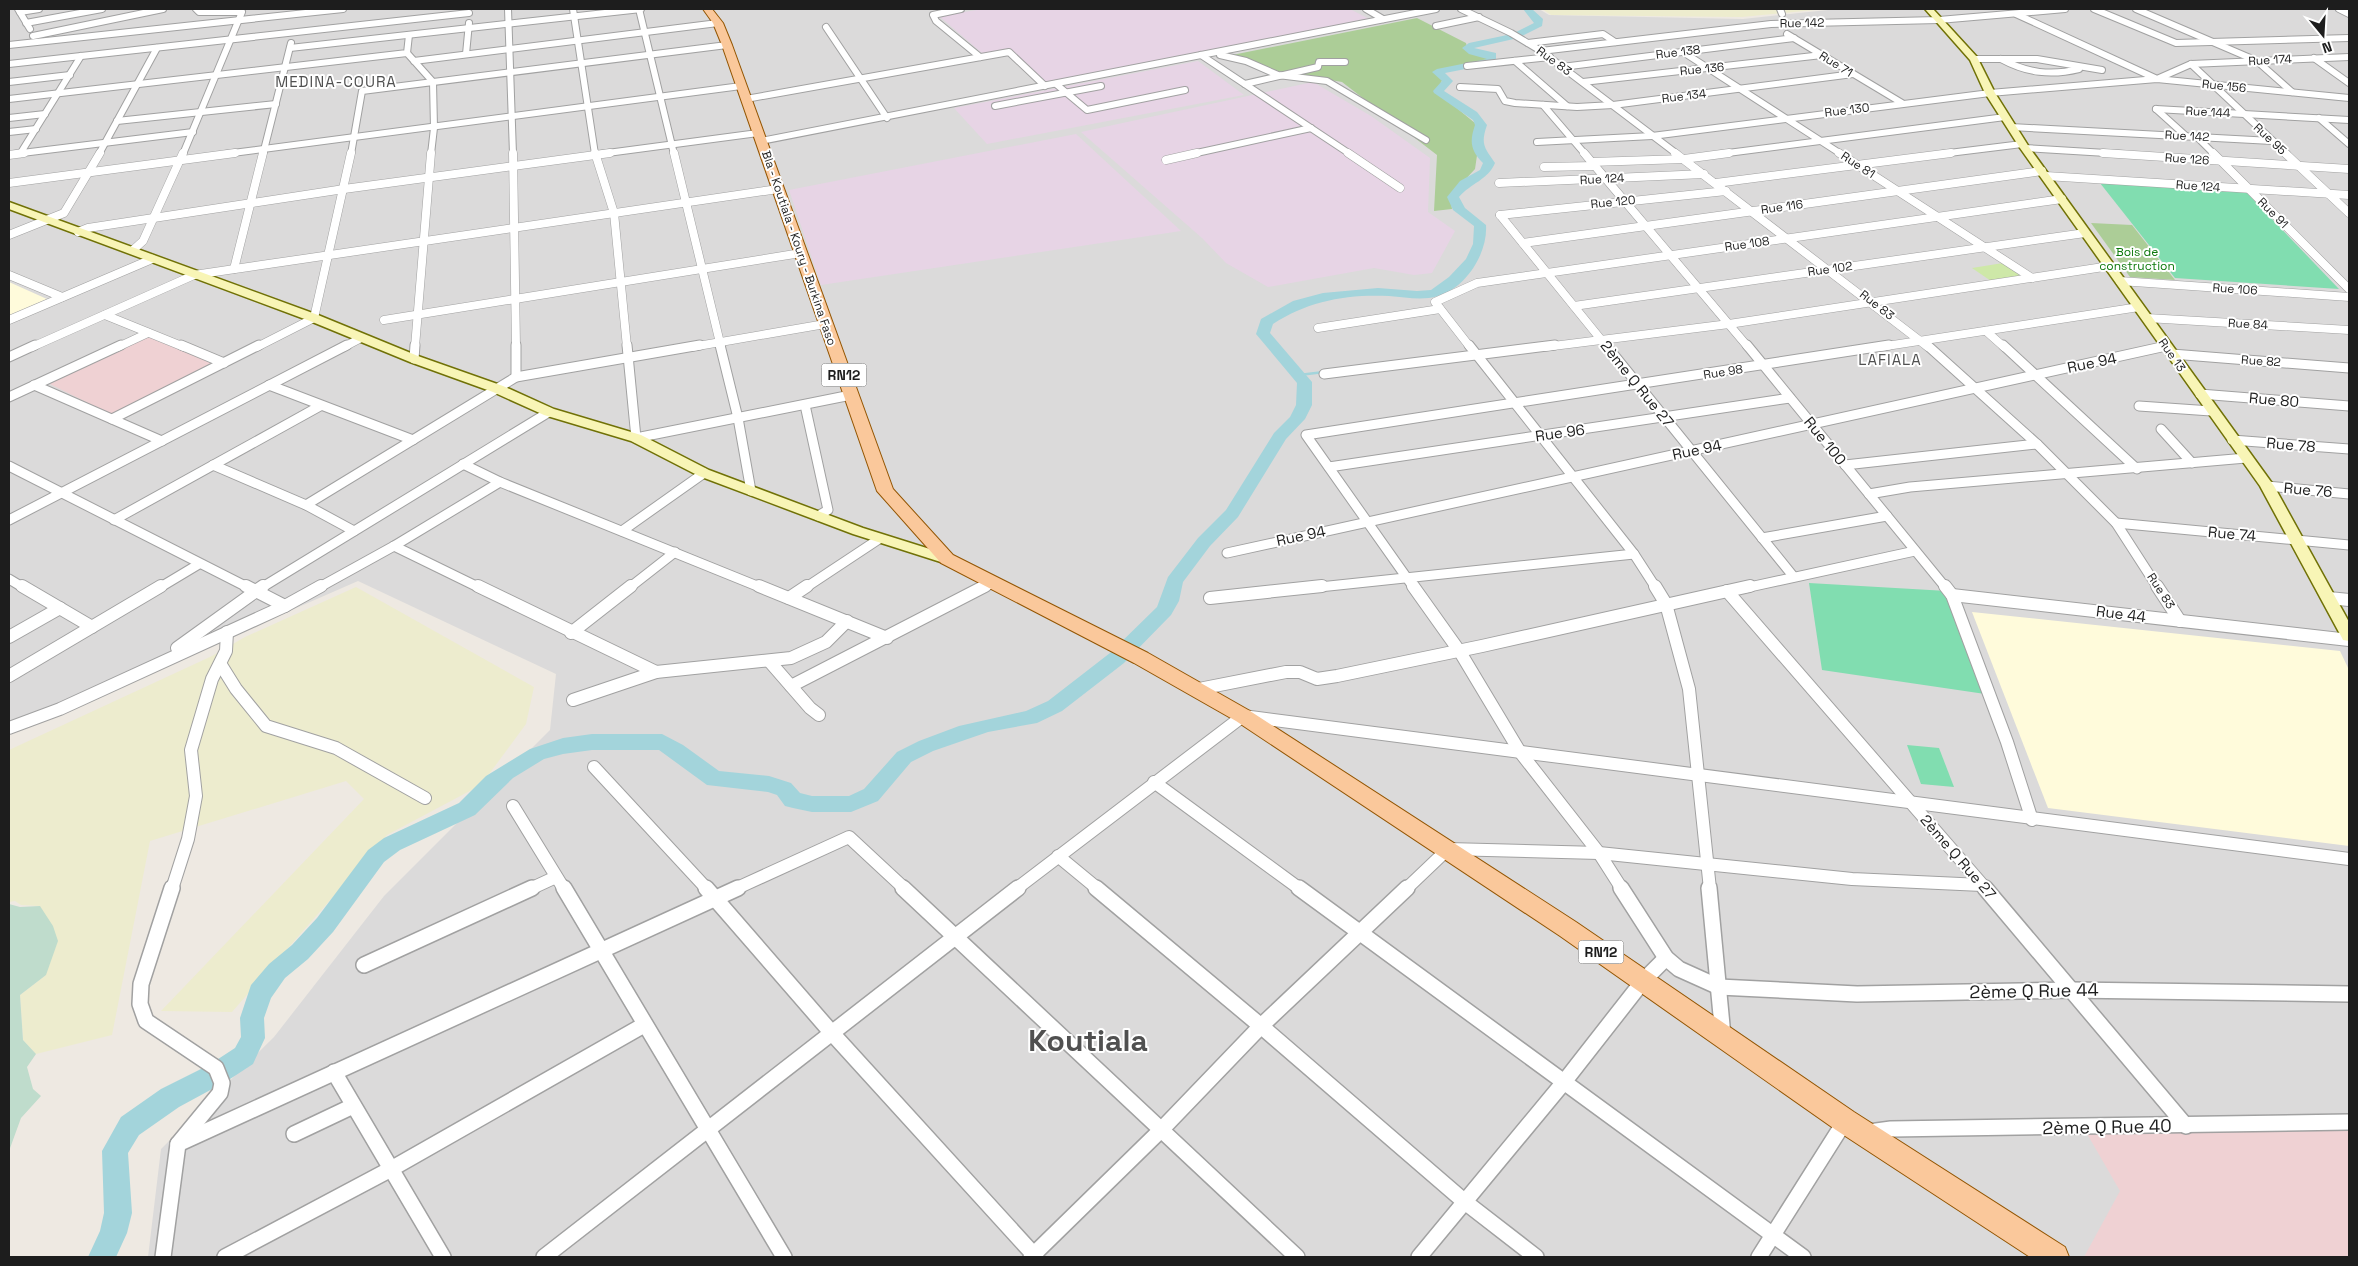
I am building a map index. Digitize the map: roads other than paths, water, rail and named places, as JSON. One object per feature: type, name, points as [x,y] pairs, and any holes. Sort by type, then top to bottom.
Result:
[{"type":"main road","name":"Bla - Koutiala - Koury - Burkina Faso","points":[[707,9],[718,23],[727,45],[885,490],[947,559],[1199,689]]},
{"type":"main road","name":"RN12","points":[[1199,689],[1448,849],[1644,981],[1854,1127],[2054,1257]]},
{"type":"street","points":[[33,36],[19,10],[39,9]]},
{"type":"street","points":[[26,23],[102,9]]},
{"type":"street","points":[[9,41],[163,9]]},
{"type":"street","points":[[133,250],[143,241],[180,162],[242,12],[238,10],[199,12],[196,9]]},
{"type":"street","points":[[9,45],[343,9]]},
{"type":"street","points":[[508,9],[515,228],[516,377]]},
{"type":"street","points":[[290,48],[508,24],[573,13],[640,9],[738,418],[752,491]]},
{"type":"street","points":[[961,9],[943,10],[933,15],[936,21],[980,57]]},
{"type":"street","points":[[1366,9],[1383,19]]},
{"type":"street","points":[[78,232],[88,228],[251,202],[595,154],[672,144],[760,137],[887,118],[1436,9]]},
{"type":"street","name":"Rue 83","points":[[1461,9],[1511,33],[1550,57],[1922,340],[2036,444],[2116,523],[2180,621]]},
{"type":"street","name":"Rue 13","points":[[1929,9],[1974,59],[1982,71],[1987,87]]},
{"type":"street","name":"Rue 142","points":[[1541,51],[1771,24],[1939,20],[2064,9]]},
{"type":"street","points":[[2094,9],[2176,43],[2349,38]]},
{"type":"street","points":[[2136,9],[2257,61],[2292,92]]},
{"type":"street","points":[[2338,9],[2349,14]]},
{"type":"street","points":[[9,64],[469,11],[466,54]]},
{"type":"street","points":[[573,13],[586,107],[595,154],[614,213],[636,438]]},
{"type":"street","points":[[2014,13],[2157,79],[2191,64]]},
{"type":"street","points":[[1436,26],[1479,18]]},
{"type":"street","points":[[414,61],[718,23]]},
{"type":"street","name":"Rue 71","points":[[1771,24],[1902,103]]},
{"type":"street","points":[[826,27],[887,118]]},
{"type":"street","points":[[234,269],[294,32]]},
{"type":"street","points":[[1527,42],[1603,34],[1615,42]]},
{"type":"street","points":[[409,35],[407,53],[434,82],[434,128],[416,315],[414,359]]},
{"type":"street","name":"Rue 138","points":[[1562,67],[1794,38]]},
{"type":"street","points":[[363,58],[365,40]]},
{"type":"street","name":"Rue 13","points":[[1956,40],[1962,59],[1987,87],[2024,146],[2085,233],[2211,411],[2267,486],[2349,636]]},
{"type":"street","points":[[314,318],[350,164],[352,139],[362,91],[727,45]]},
{"type":"street","points":[[9,235],[64,213],[89,173],[157,48]]},
{"type":"street","points":[[9,183],[180,162],[660,97],[744,92],[861,78],[1009,52],[1045,86]]},
{"type":"street","name":"Rue 81","points":[[1684,52],[2032,278]]},
{"type":"street","points":[[9,99],[407,53]]},
{"type":"street","points":[[1201,55],[1229,56],[1246,61],[1278,76],[1327,81],[1426,140]]},
{"type":"street","points":[[1201,55],[1400,188]]},
{"type":"street","name":"Rue 136","points":[[1583,82],[1822,55]]},
{"type":"street","points":[[20,154],[82,56]]},
{"type":"street","points":[[1467,66],[1550,57]]},
{"type":"street","name":"Rue 174","points":[[2191,64],[2349,57]]},
{"type":"street","points":[[2314,58],[2349,82]]},
{"type":"street","points":[[1974,59],[2037,59],[2102,70]]},
{"type":"street","points":[[2002,59],[2025,71],[2036,73],[2073,71],[2086,67]]},
{"type":"street","points":[[1515,61],[1567,106]]},
{"type":"street","points":[[1245,84],[1318,67],[1319,62],[1344,62]]},
{"type":"street","name":"Rue 95","points":[[2191,64],[2349,213]]},
{"type":"street","name":"Rue 134","points":[[1460,87],[1498,89],[1505,101],[1567,106],[1613,105],[1853,74]]},
{"type":"street","points":[[9,82],[70,75]]},
{"type":"street","name":"Rue 156","points":[[2157,79],[2349,98]]},
{"type":"street","name":"Rue 130","points":[[1537,142],[1652,136],[1902,103],[1987,87],[2157,79]]},
{"type":"street","points":[[1056,84],[1086,110],[1185,90]]},
{"type":"street","points":[[995,106],[1101,86]]},
{"type":"street","points":[[117,121],[276,104]]},
{"type":"street","name":"Rue 100","points":[[1543,105],[1764,366],[1952,594],[2007,742],[2032,820]]},
{"type":"street","name":"Rue 144","points":[[2186,136],[2156,109],[2349,120]]},
{"type":"street","points":[[9,118],[45,114]]},
{"type":"street","points":[[2318,118],[2348,142]]},
{"type":"street","name":"Rue 142","points":[[1544,167],[1684,159],[1820,141],[2008,122],[2272,141]]},
{"type":"street","points":[[9,132],[36,128]]},
{"type":"street","points":[[1166,160],[1310,128]]},
{"type":"street","points":[[9,155],[193,132]]},
{"type":"street","name":"Rue 91","points":[[2198,137],[2349,289]]},
{"type":"street","name":"Rue 126","points":[[1716,183],[2024,146],[2222,162],[2349,169]]},
{"type":"street","name":"Rue 124","points":[[2044,173],[2349,196]]},
{"type":"street","name":"Rue 116","points":[[1523,243],[1897,191],[2044,173]]},
{"type":"street","name":"Rue 124","points":[[1499,183],[1704,174]]},
{"type":"street","points":[[9,357],[194,275],[778,189]]},
{"type":"street","name":"Rue 120","points":[[1500,214],[1726,191]]},
{"type":"street","name":"Rue 108","points":[[1318,328],[1438,305],[1477,283],[2062,199]]},
{"type":"street","points":[[9,205],[46,221],[133,250],[194,275],[314,318],[414,359],[498,389],[549,412],[636,438],[704,473],[879,539],[947,559]]},
{"type":"street","name":"2ème Q Rue 27","points":[[1500,214],[1793,576]]},
{"type":"street","name":"Rue 102","points":[[1574,306],[2085,233]]},
{"type":"street","points":[[384,320],[801,253]]},
{"type":"street","points":[[9,320],[152,259]]},
{"type":"street","points":[[1324,374],[1728,324],[2110,266]]},
{"type":"street","points":[[9,275],[62,297]]},
{"type":"street","name":"Rue 106","points":[[2120,281],[2349,297]]},
{"type":"street","points":[[1438,305],[1634,554],[1666,604],[1689,689],[1723,1020],[1723,1036]]},
{"type":"street","name":"Rue 98","points":[[1329,467],[1306,435],[2139,307]]},
{"type":"street","points":[[105,315],[224,363]]},
{"type":"street","points":[[112,419],[314,318]]},
{"type":"street","name":"Rue 84","points":[[2147,318],[2349,330]]},
{"type":"street","points":[[306,505],[516,377],[825,324]]},
{"type":"street","points":[[1986,331],[2037,375],[2137,469]]},
{"type":"street","points":[[9,397],[148,333]]},
{"type":"street","points":[[9,520],[361,338]]},
{"type":"street","name":"Rue 82","points":[[2169,350],[2349,368]]},
{"type":"street","name":"Rue 94","points":[[1227,553],[1975,388],[2169,350]]},
{"type":"street","points":[[34,385],[162,441]]},
{"type":"street","points":[[269,385],[413,440]]},
{"type":"street","name":"Rue 80","points":[[2200,394],[2349,406]]},
{"type":"street","points":[[636,438],[851,395]]},
{"type":"street","name":"Rue 96","points":[[1329,467],[1790,398]]},
{"type":"street","points":[[805,405],[828,510],[818,516]]},
{"type":"street","points":[[114,520],[320,406]]},
{"type":"street","points":[[2139,406],[2211,411]]},
{"type":"street","points":[[161,661],[255,591],[549,412]]},
{"type":"street","points":[[2161,429],[2192,464]]},
{"type":"street","name":"Rue 78","points":[[2232,440],[2349,450]]},
{"type":"street","points":[[1845,465],[2036,444]]},
{"type":"street","points":[[1869,494],[1910,487],[2068,475],[2246,458]]},
{"type":"street","points":[[463,464],[500,482],[887,638]]},
{"type":"street","points":[[213,465],[306,505],[354,530]]},
{"type":"street","points":[[1329,467],[1460,652],[1520,752],[1600,853],[1666,958],[1679,969],[1719,988]]},
{"type":"street","points":[[11,469],[62,492],[199,564],[285,606]]},
{"type":"street","points":[[622,531],[704,473]]},
{"type":"street","points":[[9,728],[60,708],[285,606],[394,546],[500,482]]},
{"type":"street","name":"Rue 76","points":[[2267,486],[2349,494]]},
{"type":"street","points":[[1762,538],[1887,516]]},
{"type":"street","name":"Rue 74","points":[[2116,523],[2349,545]]},
{"type":"street","points":[[789,598],[879,539]]},
{"type":"street","points":[[394,546],[656,672]]},
{"type":"street","points":[[1199,689],[1286,672],[1300,672],[1317,679],[1337,676],[1460,652],[1666,604],[1916,550]]},
{"type":"street","points":[[571,632],[675,552]]},
{"type":"street","points":[[1210,598],[1634,554]]},
{"type":"street","points":[[9,676],[199,564]]},
{"type":"street","points":[[9,579],[92,627]]},
{"type":"street","points":[[790,686],[992,583]]},
{"type":"street","name":"2ème Q Rue 27","points":[[1727,591],[1982,885],[2186,1126]]},
{"type":"street","name":"Rue 44","points":[[1952,594],[2349,640]]},
{"type":"street","points":[[2329,598],[2349,600]]},
{"type":"street","points":[[9,637],[60,608]]},
{"type":"street","points":[[573,700],[656,672],[770,662],[790,658],[826,642],[847,621]]},
{"type":"street","points":[[164,1257],[178,1144],[220,1093],[222,1083],[216,1068],[146,1021],[140,1004],[141,984],[188,839],[196,796],[191,750],[212,679],[221,665],[226,651],[227,632]]},
{"type":"street","points":[[770,662],[790,686],[819,715]]},
{"type":"street","points":[[221,665],[236,688],[266,726],[336,748],[425,798]]},
{"type":"street","points":[[544,1257],[1058,856],[1243,716],[1910,802],[2032,820],[2349,859]]},
{"type":"street","points":[[594,767],[715,898],[831,1032],[1033,1256],[1162,1129],[1261,1026],[1448,849],[1600,853],[1852,878],[1982,885]]},
{"type":"street","points":[[1154,782],[1803,1257]]},
{"type":"street","points":[[513,806],[602,950],[644,1025],[784,1257]]},
{"type":"street","points":[[178,1144],[849,837],[1297,1257]]},
{"type":"street","points":[[1058,856],[1261,1026],[1464,1202],[1536,1257]]},
{"type":"street","points":[[364,965],[556,877]]},
{"type":"street","points":[[1419,1257],[1564,1082],[1644,981],[1666,958]]},
{"type":"street","name":"2ème Q Rue 44","points":[[1719,988],[1857,994],[2071,990],[2349,994]]},
{"type":"street","points":[[225,1257],[391,1169],[644,1025]]},
{"type":"street","points":[[334,1072],[443,1257]]},
{"type":"street","points":[[294,1134],[353,1106]]},
{"type":"street","name":"2ème Q Rue 40","points":[[1854,1127],[1891,1129],[2186,1126],[2349,1122]]},
{"type":"street","points":[[1759,1257],[1773,1235],[1854,1127]]},
{"type":"waterway","points":[[102,1257],[113,1233],[118,1213],[115,1151],[130,1126],[170,1098],[218,1073],[244,1056],[253,1038],[252,1018],[260,993],[277,971],[300,952],[325,925],[376,856],[392,844],[413,833],[467,809],[493,782],[506,772],[537,754],[563,746],[592,742],[662,742],[676,750],[714,779],[769,784],[784,789],[793,800],[812,804],[851,804],[871,795],[904,757],[959,733],[988,725],[1030,718],[1055,706],[1117,658],[1164,611],[1170,601],[1174,581],[1204,542],[1232,513],[1280,436],[1297,419],[1304,405],[1305,382],[1263,334],[1266,322],[1298,304],[1323,297],[1365,292],[1417,295],[1436,292],[1461,274],[1472,260],[1479,244],[1481,235],[1480,225],[1458,207],[1453,197],[1464,184],[1485,172],[1489,163],[1485,157],[1482,157],[1477,141],[1481,125],[1478,119],[1467,110],[1448,100],[1438,91],[1448,81],[1437,72],[1492,61],[1492,55],[1473,52],[1467,48],[1472,45],[1515,36],[1539,24],[1538,19],[1527,9]]},
{"type":"waterway","points":[[1299,375],[1324,372]]},
{"type":"district","name":"MEDINA-COURA","points":[[336,82]]},
{"type":"district","name":"LAFIALA","points":[[1890,360]]},
{"type":"district","name":"Koutiala","points":[[1088,1041]]},
{"type":"park label","name":"Bois de construction","points":[[2137,259]]}]
